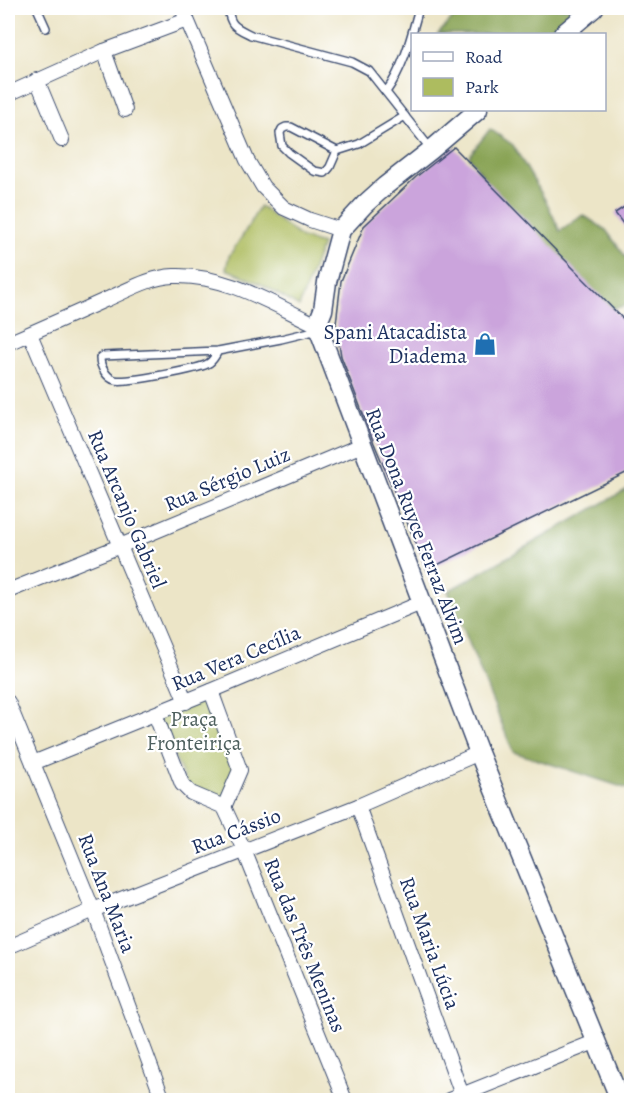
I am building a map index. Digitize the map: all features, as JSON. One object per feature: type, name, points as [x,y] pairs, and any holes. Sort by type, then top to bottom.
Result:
[{"type":"main road","points":[[564,33],[594,8]]},
{"type":"main road","points":[[318,327],[341,231],[365,204],[477,111]]},
{"type":"main road","name":"Rua Dona Ruyce Ferraz Alvim","points":[[318,327],[479,753],[620,1101]]},
{"type":"street","points":[[8,94],[185,14],[247,160],[263,187],[285,208],[341,231]]},
{"type":"street","points":[[104,51],[125,110]]},
{"type":"street","points":[[37,80],[62,140]]},
{"type":"street","points":[[8,343],[147,281],[174,276],[205,279],[233,286],[318,327]]},
{"type":"street","name":"Rua Arcanjo Gabriel","points":[[30,334],[186,702]]},
{"type":"street","name":"Rua Sérgio Luiz","points":[[8,591],[362,445]]},
{"type":"street","name":"Rua Vera Cecília","points":[[33,764],[421,603]]},
{"type":"street","points":[[155,714],[182,784],[191,792],[224,807],[240,770],[211,691]]},
{"type":"street","name":"Rua Ana Maria","points":[[8,702],[93,910],[163,1101]]},
{"type":"street","name":"Rua Cássio","points":[[8,947],[244,849],[358,806],[479,753]]},
{"type":"street","name":"Rua Maria Lúcia","points":[[358,806],[462,1095]]},
{"type":"street","name":"Rua das Três Meninas","points":[[224,807],[244,849],[345,1101]]},
{"type":"street","points":[[449,1101],[597,1041]]},
{"type":"lane","points":[[37,8],[46,28]]},
{"type":"lane","points":[[228,8],[230,20],[238,28],[251,35],[352,62],[369,71],[431,150]]},
{"type":"lane","points":[[412,33],[419,8]]},
{"type":"lane","points":[[386,92],[394,81],[411,37]]},
{"type":"lane","points":[[337,151],[325,173],[314,171],[282,146],[280,133],[282,129],[291,127],[337,151],[359,144],[405,116]]},
{"type":"lane","points":[[218,351],[209,363],[171,374],[117,381],[102,368],[100,362],[103,356],[218,351],[281,339],[318,327]]},
{"type":"green space","points":[[455,8],[577,8],[544,33],[439,33],[455,16]]},
{"type":"green space","points":[[490,129],[513,145],[547,203],[560,231],[583,215],[606,230],[631,264],[631,305],[579,315],[469,156]]},
{"type":"green space","points":[[260,206],[302,238],[322,244],[299,307],[263,285],[226,269],[229,256]]},
{"type":"green space","points":[[631,487],[631,790],[513,752],[448,591]]},
{"type":"green space","name":"Praça Fronteiriça","points":[[211,691],[239,766],[224,807],[191,793],[155,714]]},
{"type":"building","name":"Spani Atacadista Diadema","points":[[454,147],[632,328],[632,470],[427,570],[374,443],[341,356],[336,324],[341,281],[364,226],[416,177]]},
{"type":"building","points":[[632,202],[632,236],[615,213]]},
{"type":"place","name":"Spani Atacadista Diadema","points":[[485,344]]}]
